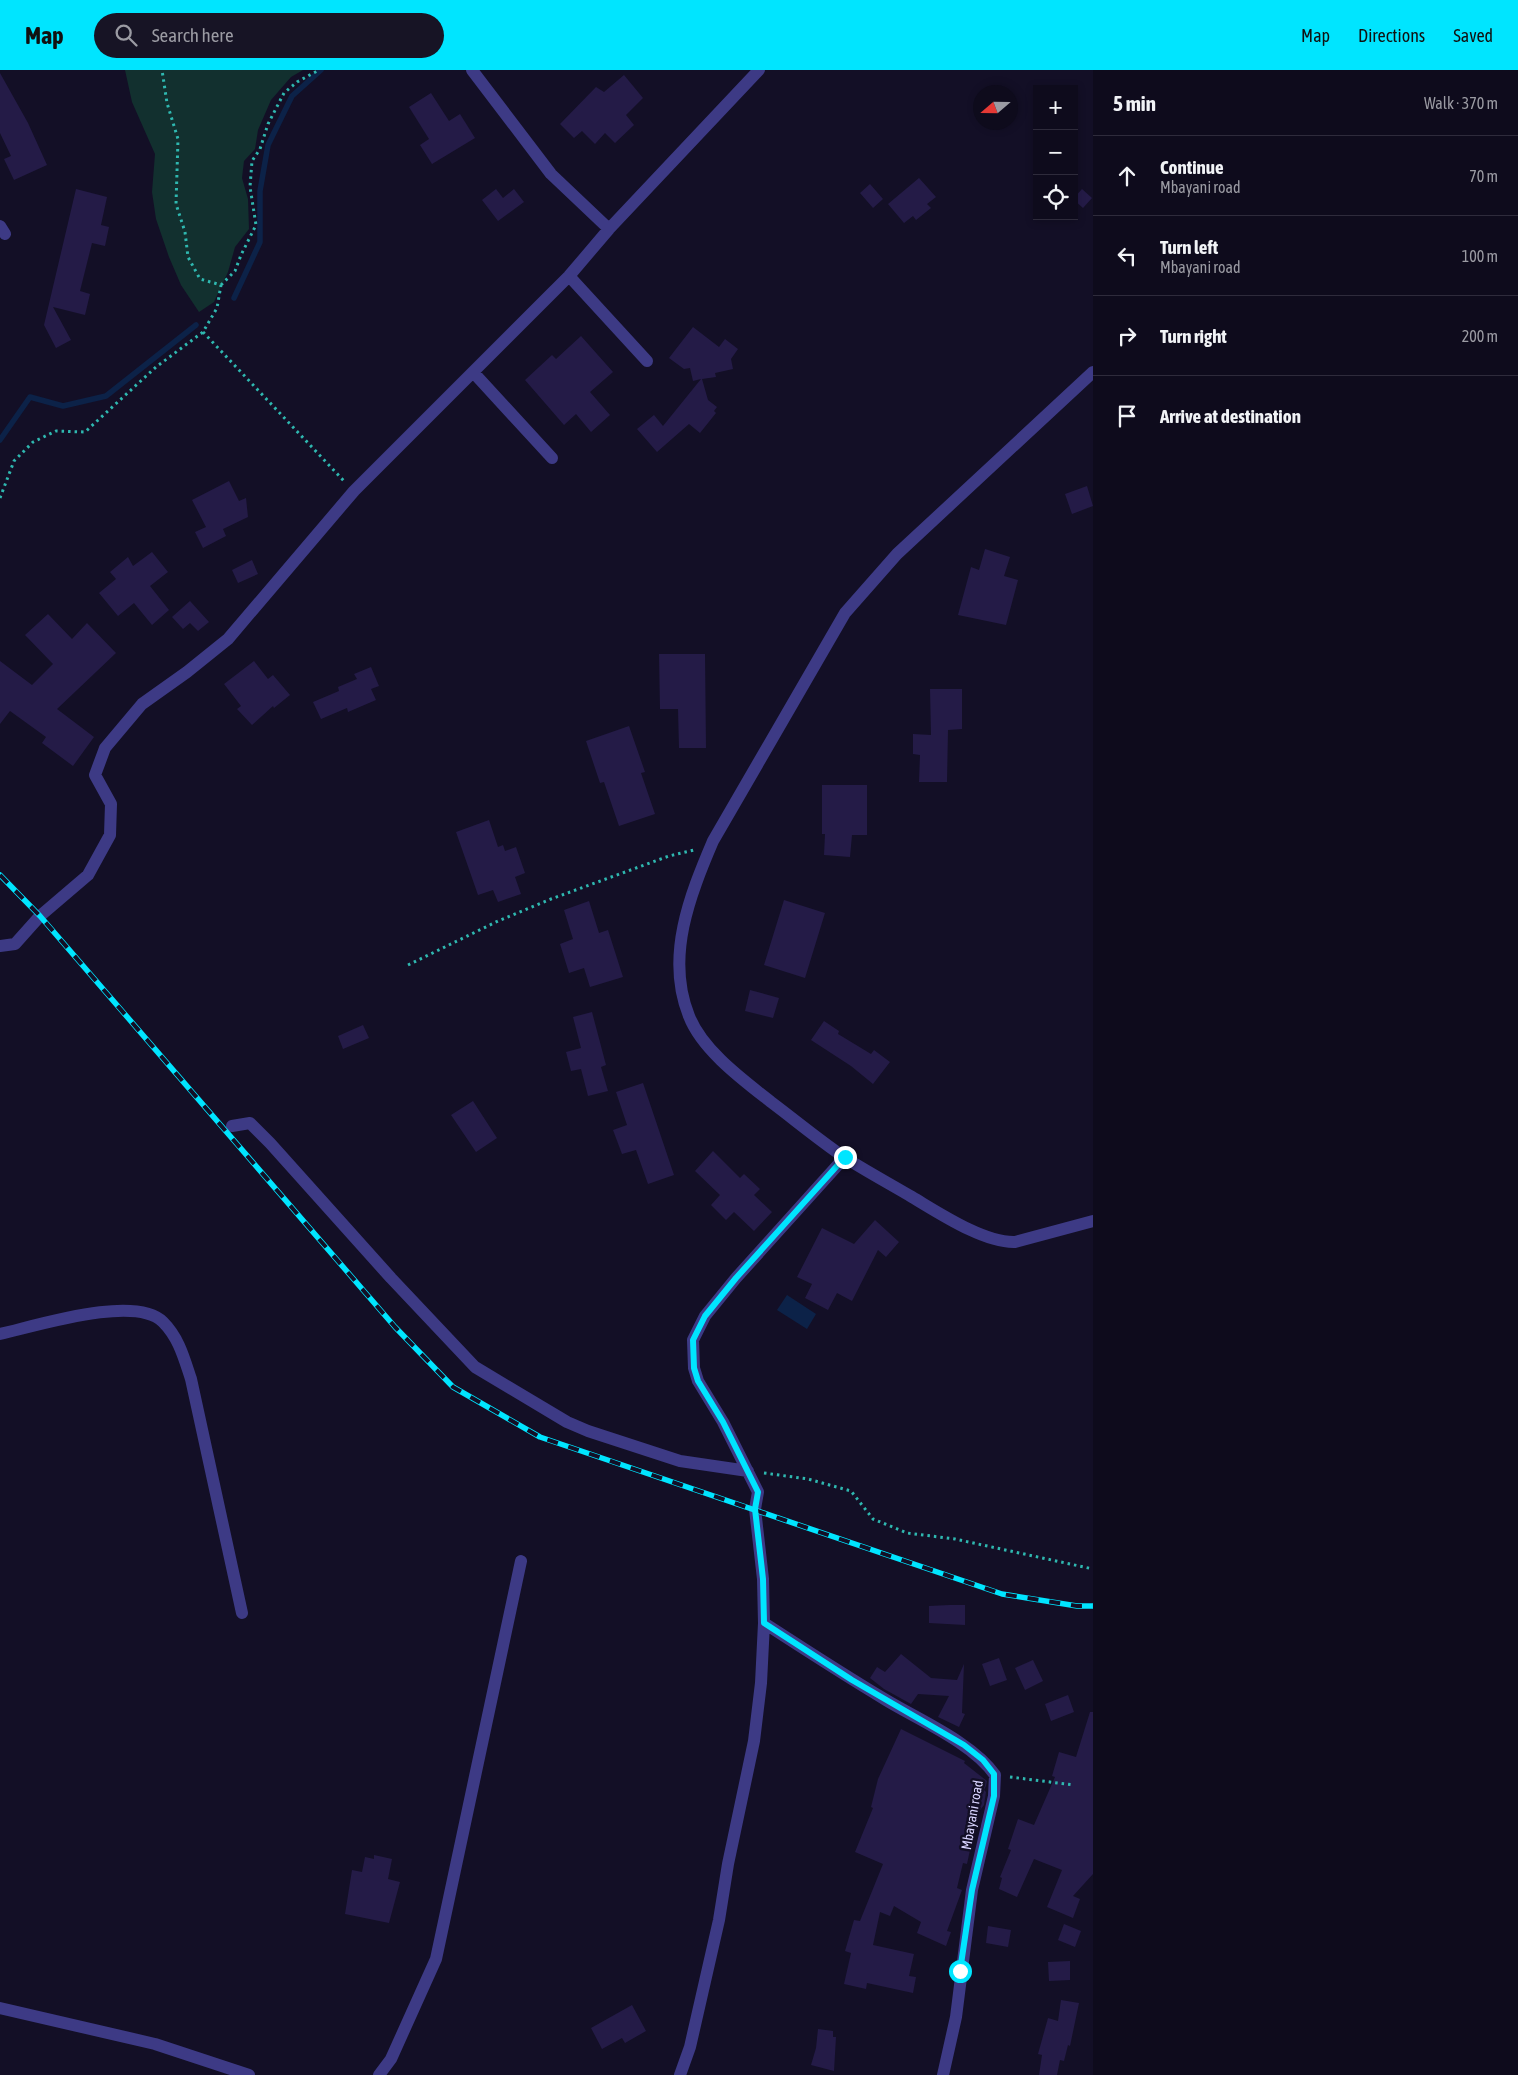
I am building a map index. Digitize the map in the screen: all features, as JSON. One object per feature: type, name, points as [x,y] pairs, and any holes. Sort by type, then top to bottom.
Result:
[{"type":"street","points":[[472,70],[551,174],[609,228]]},
{"type":"street","points":[[0,946],[15,944],[40,916],[88,874],[110,836],[111,804],[95,775],[105,748],[142,704],[188,672],[228,639],[354,490],[569,276],[609,228],[759,70]]},
{"type":"street","points":[[569,276],[647,361]]},
{"type":"street","points":[[473,372],[552,458]]},
{"type":"street","points":[[1093,372],[897,554],[845,613],[711,846],[698,876],[684,919],[679,958],[682,994],[689,1016],[700,1037],[746,1082],[845,1157],[935,1210],[988,1238],[1004,1242],[1015,1242],[1093,1221]]},
{"type":"street","points":[[232,1126],[250,1123],[270,1142],[384,1271],[475,1367],[567,1422],[588,1431],[680,1461],[748,1471]]},
{"type":"street","points":[[680,2075],[690,2047],[719,1920],[728,1864],[754,1741],[761,1683],[764,1623],[763,1579],[755,1509],[758,1492],[698,1381],[694,1368],[693,1340],[705,1316],[736,1278],[845,1157]]},
{"type":"street","points":[[0,1334],[110,1309],[140,1310],[162,1320],[179,1344],[191,1379],[242,1613]]},
{"type":"street","points":[[379,2075],[391,2059],[436,1959],[521,1561]]},
{"type":"street","name":"Mbayani road","points":[[764,1623],[852,1680],[964,1745],[983,1760],[994,1774],[994,1796],[972,1890],[956,2017],[943,2075]]},
{"type":"street","points":[[0,2008],[155,2044],[249,2075]]},
{"type":"path","points":[[162,70],[167,103],[178,139],[176,204],[185,232],[188,257],[200,279],[221,285]]},
{"type":"path","points":[[0,498],[14,460],[33,442],[56,431],[85,432],[156,367],[203,332],[216,308],[221,285],[235,271],[256,226],[250,187],[252,161],[260,149],[268,124],[284,92],[297,82],[319,70]]},
{"type":"path","points":[[203,332],[304,440],[354,490]]},
{"type":"path","points":[[408,965],[498,921],[551,900],[670,856],[711,846]]},
{"type":"path","points":[[748,1471],[808,1479],[851,1491],[873,1519],[906,1533],[955,1539],[1093,1569]]},
{"type":"path","points":[[994,1774],[1074,1785]]},
{"type":"green space","points":[[125,70],[303,70],[291,77],[271,100],[258,130],[255,149],[244,161],[242,178],[248,199],[249,229],[235,247],[228,272],[214,302],[199,312],[181,285],[156,219],[152,192],[155,154],[132,102]]},
{"type":"water","points":[[787,1295],[816,1314],[807,1329],[777,1310]]},
{"type":"building","points":[[0,73],[28,123],[47,165],[14,180],[4,159],[11,156],[0,133]]},
{"type":"building","points":[[624,75],[643,98],[626,115],[634,125],[615,143],[605,133],[595,144],[582,131],[574,138],[560,124],[596,87],[604,92]]},
{"type":"building","points":[[431,93],[449,121],[460,114],[475,138],[432,164],[420,145],[429,139],[409,107]]},
{"type":"building","points":[[919,178],[936,197],[927,204],[931,208],[916,220],[913,216],[904,223],[888,204]]},
{"type":"building","points":[[870,184],[883,199],[873,208],[860,193]]},
{"type":"building","points":[[76,189],[107,197],[101,225],[109,227],[105,246],[92,243],[80,291],[90,294],[85,315],[53,307],[71,340],[56,348],[44,325]]},
{"type":"building","points":[[496,189],[503,198],[514,189],[524,202],[498,221],[482,200]]},
{"type":"building","points":[[1082,189],[1092,198],[1083,208],[1078,204],[1078,194]]},
{"type":"building","points":[[693,327],[719,347],[725,339],[738,349],[731,359],[733,369],[715,373],[716,377],[702,379],[708,400],[717,407],[714,411],[716,413],[700,433],[689,424],[657,452],[637,429],[654,415],[663,426],[701,379],[693,381],[690,368],[684,369],[669,358]]},
{"type":"building","points":[[581,336],[613,372],[590,392],[610,415],[591,432],[576,414],[564,425],[525,380],[552,355],[556,359]]},
{"type":"building","points":[[229,481],[239,501],[246,498],[248,517],[223,529],[226,536],[203,548],[195,532],[206,527],[192,500]]},
{"type":"building","points":[[1087,486],[1093,506],[1072,514],[1065,494]]},
{"type":"building","points":[[985,549],[1010,557],[1004,576],[1018,580],[1006,625],[958,615],[971,567],[979,570]]},
{"type":"building","points":[[152,552],[168,572],[150,586],[169,610],[152,625],[134,603],[118,616],[99,593],[116,579],[110,572],[128,557],[133,566]]},
{"type":"building","points":[[252,560],[258,574],[238,583],[232,570]]},
{"type":"building","points":[[190,601],[209,622],[198,631],[190,623],[183,629],[172,617]]},
{"type":"building","points":[[48,614],[72,639],[87,623],[116,653],[57,709],[94,737],[73,766],[42,743],[46,737],[10,711],[0,724],[0,661],[32,685],[53,664],[25,635]]},
{"type":"building","points":[[659,654],[705,654],[706,748],[679,748],[678,709],[660,709]]},
{"type":"building","points":[[254,661],[268,679],[273,675],[290,695],[274,708],[273,706],[252,725],[237,709],[241,706],[224,684]]},
{"type":"building","points":[[371,667],[379,686],[371,689],[376,700],[348,712],[347,708],[321,719],[313,702],[339,691],[338,687],[357,679],[354,674]]},
{"type":"building","points":[[930,689],[962,689],[962,729],[948,730],[947,782],[919,782],[920,755],[913,754],[913,734],[931,735]]},
{"type":"building","points":[[629,726],[645,772],[641,773],[655,814],[619,826],[604,782],[600,783],[586,741]]},
{"type":"building","points":[[822,785],[867,785],[867,835],[852,835],[850,857],[824,855],[825,834],[822,834]]},
{"type":"building","points":[[489,820],[498,847],[503,845],[505,851],[516,847],[525,873],[515,877],[521,894],[498,902],[493,890],[478,895],[456,832]]},
{"type":"building","points":[[784,900],[825,913],[805,978],[764,965]]},
{"type":"building","points":[[589,901],[599,933],[608,930],[623,977],[590,987],[584,968],[569,973],[560,944],[573,939],[564,910]]},
{"type":"building","points":[[750,990],[779,998],[773,1018],[745,1011]]},
{"type":"building","points":[[592,1012],[606,1065],[601,1067],[608,1091],[588,1096],[581,1069],[571,1071],[566,1052],[581,1048],[573,1017]]},
{"type":"building","points":[[824,1021],[839,1031],[838,1034],[871,1054],[874,1050],[890,1062],[873,1084],[851,1066],[811,1040]]},
{"type":"building","points":[[363,1025],[369,1038],[343,1049],[338,1036]]},
{"type":"building","points":[[643,1083],[674,1175],[648,1184],[636,1150],[622,1154],[613,1130],[627,1125],[616,1092]]},
{"type":"building","points":[[473,1101],[497,1138],[476,1152],[451,1115]]},
{"type":"building","points":[[713,1151],[740,1178],[744,1174],[760,1189],[754,1195],[772,1212],[754,1231],[734,1212],[726,1220],[711,1205],[720,1195],[695,1171]]},
{"type":"building","points":[[875,1220],[899,1242],[886,1257],[878,1250],[852,1301],[837,1293],[828,1310],[805,1298],[812,1284],[797,1277],[822,1228],[854,1244]]},
{"type":"building","points":[[965,1605],[965,1625],[929,1623],[929,1606]]},
{"type":"building","points":[[901,1654],[931,1678],[957,1680],[964,1664],[962,1713],[965,1714],[959,1727],[938,1717],[949,1696],[918,1694],[911,1704],[884,1689],[870,1678],[877,1667],[885,1672]]},
{"type":"building","points":[[999,1658],[1007,1680],[990,1686],[982,1664]]},
{"type":"building","points":[[1033,1660],[1043,1681],[1025,1690],[1015,1668]]},
{"type":"building","points":[[1068,1695],[1074,1712],[1051,1721],[1045,1704]]},
{"type":"building","points":[[1090,1712],[1093,1712],[1093,1874],[1073,1896],[1080,1899],[1073,1918],[1047,1907],[1062,1870],[1034,1859],[1017,1897],[999,1889],[1002,1878],[1000,1877],[1011,1850],[1008,1849],[1018,1819],[1034,1825],[1055,1777],[1052,1776],[1059,1752],[1076,1757]]},
{"type":"building","points":[[901,1729],[965,1761],[964,1763],[987,1781],[984,1790],[986,1792],[984,1805],[968,1826],[973,1828],[964,1849],[970,1850],[967,1864],[963,1863],[957,1888],[962,1890],[947,1931],[951,1932],[946,1946],[917,1933],[921,1922],[894,1906],[890,1916],[880,1912],[873,1945],[914,1954],[909,1976],[916,1977],[913,1993],[867,1983],[866,1989],[844,1984],[851,1953],[845,1951],[854,1920],[860,1921],[883,1864],[855,1852],[873,1808],[871,1807],[878,1779]]},
{"type":"building","points":[[374,1855],[392,1859],[388,1879],[400,1882],[389,1923],[345,1914],[352,1870],[362,1872],[365,1857],[374,1859]]},
{"type":"building","points":[[1064,1924],[1081,1931],[1075,1947],[1058,1940]]},
{"type":"building","points":[[988,1926],[1011,1930],[1008,1947],[986,1943]]},
{"type":"building","points":[[1070,1961],[1070,1980],[1049,1981],[1048,1962]]},
{"type":"building","points":[[1061,2000],[1079,2003],[1070,2046],[1068,2045],[1064,2061],[1060,2060],[1057,2075],[1039,2075],[1042,2055],[1038,2054],[1048,2018],[1058,2021]]},
{"type":"building","points":[[632,2005],[646,2031],[625,2043],[622,2038],[602,2049],[591,2028]]},
{"type":"building","points":[[818,2029],[833,2031],[833,2037],[836,2037],[834,2071],[811,2065],[816,2048]]},
{"type":"waterway","points":[[234,298],[260,242],[260,191],[268,145],[292,96],[321,70]]},
{"type":"waterway","points":[[0,440],[30,397],[63,406],[106,396],[196,325]]},
{"type":"railway","points":[[0,875],[40,916],[395,1327],[453,1387],[540,1437],[1002,1594],[1077,1606],[1093,1606]]},
{"type":"route","points":[[845,1157],[736,1278],[705,1316],[693,1340],[694,1368],[698,1381],[723,1422],[758,1492],[755,1509],[763,1579],[764,1623],[852,1680],[964,1745],[983,1760],[994,1774],[994,1796],[972,1890],[960,1971]]}]
